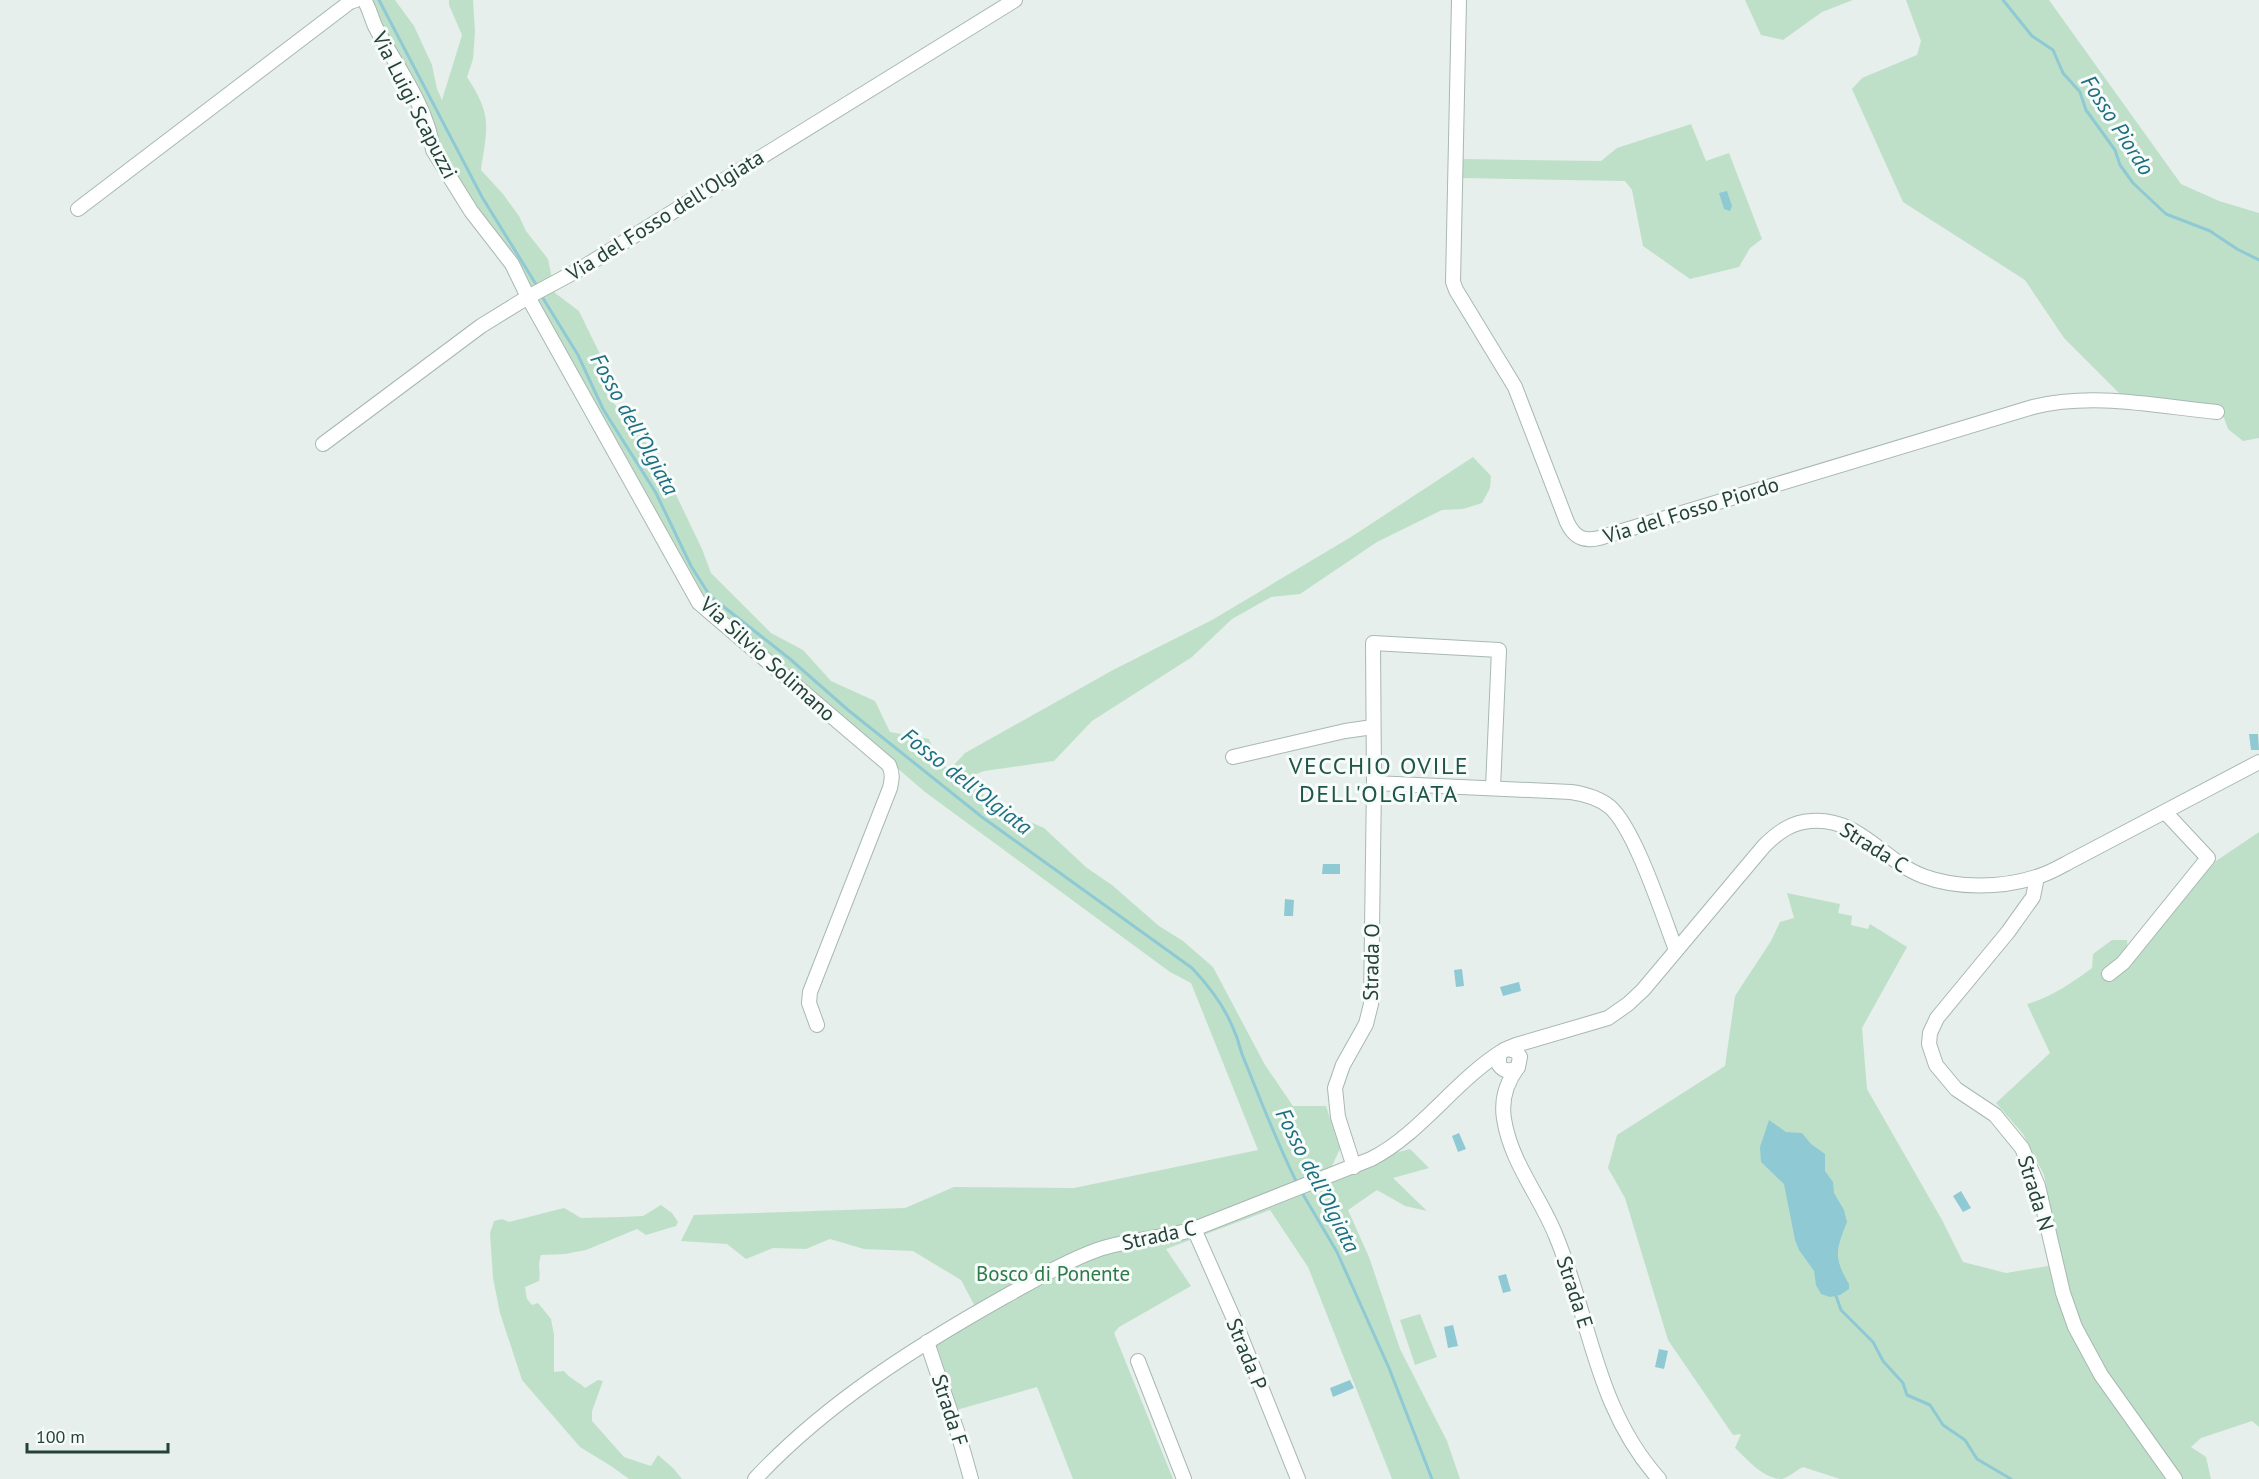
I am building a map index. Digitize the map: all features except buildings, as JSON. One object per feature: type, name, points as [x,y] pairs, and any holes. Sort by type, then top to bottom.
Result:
[{"type":"street","points":[[78,209],[350,2],[356,0]]},
{"type":"street","name":"Via Luigi Scapuzzi","points":[[365,0],[374,24],[416,101],[432,141],[433,150],[471,211],[535,293]]},
{"type":"street","name":"Via del Fosso dell'Olgiata","points":[[323,444],[481,326],[582,268],[1015,0]]},
{"type":"street","name":"Via del Fosso Piordo","points":[[1459,0],[1454,282],[1456,290],[1510,377],[1521,399],[1567,522],[1579,538],[1590,540],[1599,538],[2052,402],[2089,399],[2217,412]]},
{"type":"street","name":"Via Silvio Solimano","points":[[535,293],[699,603],[889,765],[892,771],[890,788],[810,992],[809,1003],[817,1025]]},
{"type":"street","name":"Strada O","points":[[1354,1167],[1338,1117],[1335,1088],[1343,1065],[1366,1024],[1370,1009],[1374,783],[1373,643],[1499,650],[1493,788]]},
{"type":"street","points":[[1233,757],[1345,731],[1373,727]]},
{"type":"street","name":"Strada C","points":[[755,1479],[832,1410],[927,1342],[1015,1291],[1088,1254],[1120,1244],[1170,1236],[1194,1229],[1354,1167],[1379,1155],[1396,1143],[1480,1067],[1546,1036],[1600,1021],[1615,1014],[1643,990],[1764,846],[1783,829],[1802,822],[1826,820],[1847,826],[1905,867],[1936,880],[1984,885],[2014,882],[2037,877],[2165,813],[2259,762]]},
{"type":"street","points":[[1374,783],[1571,792],[1596,798],[1608,806],[1622,822],[1638,855],[1676,950]]},
{"type":"street","points":[[2109,974],[2123,963],[2208,858],[2165,813]]},
{"type":"street","name":"Strada N","points":[[2037,877],[2033,897],[2008,932],[1937,1018],[1930,1033],[1930,1051],[1938,1069],[1949,1083],[1995,1115],[2022,1148],[2038,1186],[2063,1293],[2075,1327],[2101,1375],[2175,1479]]},
{"type":"street","points":[[1519,1066],[1519,1054],[1514,1050],[1502,1058],[1511,1071],[1519,1066],[1546,1036]]},
{"type":"street","name":"Strada E","points":[[1502,1058],[1504,1120],[1514,1153],[1556,1234],[1610,1402],[1632,1444],[1659,1479]]},
{"type":"street","name":"Strada E","points":[[1504,1099],[1507,1085],[1519,1066]]},
{"type":"street","name":"Strada P","points":[[1194,1229],[1233,1317],[1298,1479]]},
{"type":"street","name":"Strada F","points":[[927,1342],[971,1479]]},
{"type":"street","points":[[1138,1361],[1184,1479]]},
{"type":"green space","name":"Bosco di Ponente","points":[[369,0],[395,0],[414,26],[432,65],[442,100],[462,35],[449,0],[473,0],[475,32],[473,59],[467,77],[481,102],[486,122],[481,170],[503,194],[519,216],[526,231],[548,259],[555,293],[579,311],[610,374],[608,396],[645,441],[667,476],[711,573],[771,633],[803,650],[831,681],[875,701],[890,732],[929,739],[939,763],[950,769],[965,753],[1113,670],[1212,620],[1351,537],[1473,457],[1491,476],[1490,488],[1482,503],[1463,509],[1442,510],[1377,542],[1300,594],[1271,597],[1232,619],[1192,657],[1092,721],[1054,761],[984,771],[966,778],[983,794],[1019,817],[1044,828],[1087,868],[1112,885],[1159,926],[1183,941],[1213,967],[1265,1065],[1293,1106],[1326,1106],[1340,1149],[1330,1170],[1410,1149],[1429,1168],[1393,1178],[1427,1211],[1405,1206],[1377,1190],[1348,1210],[1369,1257],[1400,1349],[1447,1441],[1460,1479],[1392,1479],[1308,1267],[1270,1210],[1166,1249],[1191,1286],[1119,1327],[1114,1333],[1173,1479],[1073,1479],[1037,1387],[953,1411],[927,1342],[978,1312],[961,1280],[913,1251],[864,1249],[830,1239],[806,1249],[773,1248],[746,1259],[727,1244],[681,1241],[694,1215],[905,1208],[954,1187],[1074,1188],[1258,1150],[1191,983],[1170,972],[925,792],[703,601],[454,178]]},
{"type":"green space","points":[[1745,0],[1853,0],[1822,12],[1783,40],[1761,35]]},
{"type":"green space","points":[[1906,0],[2049,0],[2181,184],[2219,201],[2259,213],[2259,438],[2243,441],[2228,429],[2220,407],[2121,395],[2064,338],[2025,280],[1903,202],[1852,89],[1862,78],[1917,55],[1921,41]]},
{"type":"green space","points":[[1691,124],[1706,161],[1729,153],[1762,239],[1750,248],[1739,267],[1690,279],[1643,246],[1632,190],[1625,181],[1462,178],[1462,159],[1601,161],[1617,148]]},
{"type":"green space","points":[[2259,832],[2259,1427],[2252,1421],[2201,1438],[2191,1447],[2206,1457],[2211,1479],[1840,1479],[1803,1467],[1782,1479],[1768,1476],[1756,1468],[1735,1448],[1741,1434],[1733,1435],[1668,1340],[1625,1198],[1608,1168],[1617,1135],[1725,1066],[1735,996],[1771,941],[1780,922],[1794,918],[1787,893],[1840,904],[1838,913],[1852,916],[1851,925],[1868,929],[1870,924],[1907,947],[1862,1028],[1867,1089],[1942,1220],[1963,1262],[2006,1273],[2060,1264],[2044,1175],[2023,1134],[1996,1103],[2050,1053],[2027,1004],[2061,989],[2092,968],[2093,954],[2112,940],[2127,940],[2129,964],[2216,861]]},
{"type":"green space","points":[[661,1205],[672,1213],[678,1222],[676,1226],[646,1235],[637,1229],[586,1250],[541,1255],[539,1281],[525,1287],[527,1299],[532,1305],[538,1303],[551,1319],[554,1335],[554,1372],[564,1371],[585,1388],[598,1380],[603,1381],[592,1411],[592,1421],[624,1457],[651,1466],[658,1455],[682,1479],[629,1479],[580,1447],[522,1380],[500,1313],[493,1278],[490,1233],[494,1221],[502,1219],[509,1222],[564,1208],[581,1218],[621,1217],[643,1216]]},
{"type":"green space","points":[[1420,1314],[1437,1357],[1415,1365],[1400,1320]]},
{"type":"water","points":[[1727,191],[1732,206],[1730,211],[1724,209],[1719,193]]},
{"type":"water","points":[[2249,734],[2258,734],[2259,750],[2251,750]]},
{"type":"water","points":[[1323,864],[1340,864],[1340,874],[1322,874]]},
{"type":"water","points":[[1285,899],[1294,900],[1293,916],[1284,916]]},
{"type":"water","points":[[1462,969],[1464,986],[1456,987],[1454,970]]},
{"type":"water","points":[[1519,982],[1521,991],[1503,996],[1500,987]]},
{"type":"water","points":[[1769,1120],[1786,1132],[1802,1133],[1811,1144],[1825,1154],[1825,1171],[1833,1182],[1834,1193],[1844,1210],[1847,1222],[1840,1240],[1838,1260],[1849,1289],[1840,1295],[1830,1297],[1821,1294],[1816,1285],[1814,1271],[1799,1250],[1795,1240],[1784,1184],[1761,1162],[1760,1147]]},
{"type":"water","points":[[1459,1133],[1466,1149],[1458,1152],[1452,1136]]},
{"type":"water","points":[[1961,1191],[1971,1208],[1963,1212],[1953,1196]]},
{"type":"water","points":[[1506,1274],[1511,1291],[1503,1293],[1498,1276]]},
{"type":"water","points":[[1453,1325],[1458,1346],[1448,1348],[1444,1327]]},
{"type":"water","points":[[1659,1349],[1668,1351],[1664,1369],[1655,1367]]},
{"type":"water","points":[[1350,1380],[1354,1388],[1333,1397],[1330,1388]]},
{"type":"waterway","name":"Fosso dell’Olgiata","points":[[379,0],[482,197],[537,286]]},
{"type":"waterway","name":"Fosso Piordo","points":[[2003,0],[2032,36],[2053,50],[2063,73],[2080,92],[2086,110],[2115,150],[2120,165],[2133,183],[2166,214],[2210,231],[2259,260]]},
{"type":"waterway","name":"Fosso dell’Olgiata","points":[[541,295],[578,355],[603,409],[656,493],[691,566],[710,596],[982,817],[1192,968],[1211,990],[1227,1015],[1269,1122],[1297,1183]]},
{"type":"waterway","name":"Fosso dell’Olgiata","points":[[1301,1191],[1337,1252],[1389,1368],[1432,1479]]},
{"type":"waterway","points":[[1836,1296],[1841,1310],[1873,1342],[1883,1361],[1903,1383],[1907,1395],[1930,1405],[1943,1425],[1965,1440],[1977,1459],[2011,1479]]},
{"type":"district","name":"VECCHIO OVILE DELL'OLGIATA","points":[[1379,779]]}]
